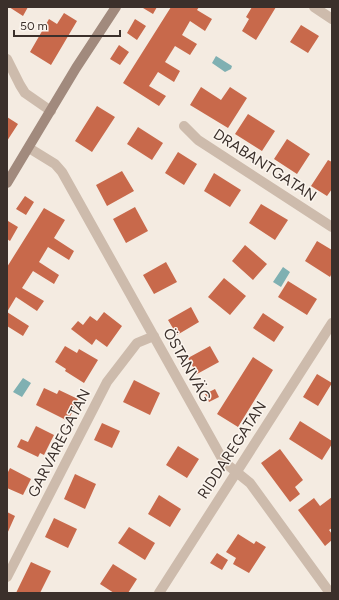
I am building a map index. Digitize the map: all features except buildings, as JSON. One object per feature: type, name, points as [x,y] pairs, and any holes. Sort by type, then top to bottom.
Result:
[{"type":"street","points":[[7,182],[29,148],[76,68],[116,7]]},
{"type":"street","points":[[314,7],[332,19]]},
{"type":"street","points":[[7,59],[25,93],[51,111]]},
{"type":"street","name":"DRABANTGATAN","points":[[184,126],[198,140],[332,227]]},
{"type":"street","name":"ÖSTANVÄG","points":[[29,148],[55,164],[62,172],[224,462],[250,483],[330,593]]},
{"type":"street","name":"RIDDAREGATAN","points":[[159,593],[332,323]]},
{"type":"street","name":"GARVAREGATAN","points":[[7,577],[107,382],[138,343],[154,336]]},
{"type":"water","points":[[216,56],[232,66],[231,69],[225,72],[212,63]]},
{"type":"water","points":[[283,267],[290,272],[281,287],[273,282]]},
{"type":"water","points":[[23,378],[31,383],[22,397],[13,392]]}]
